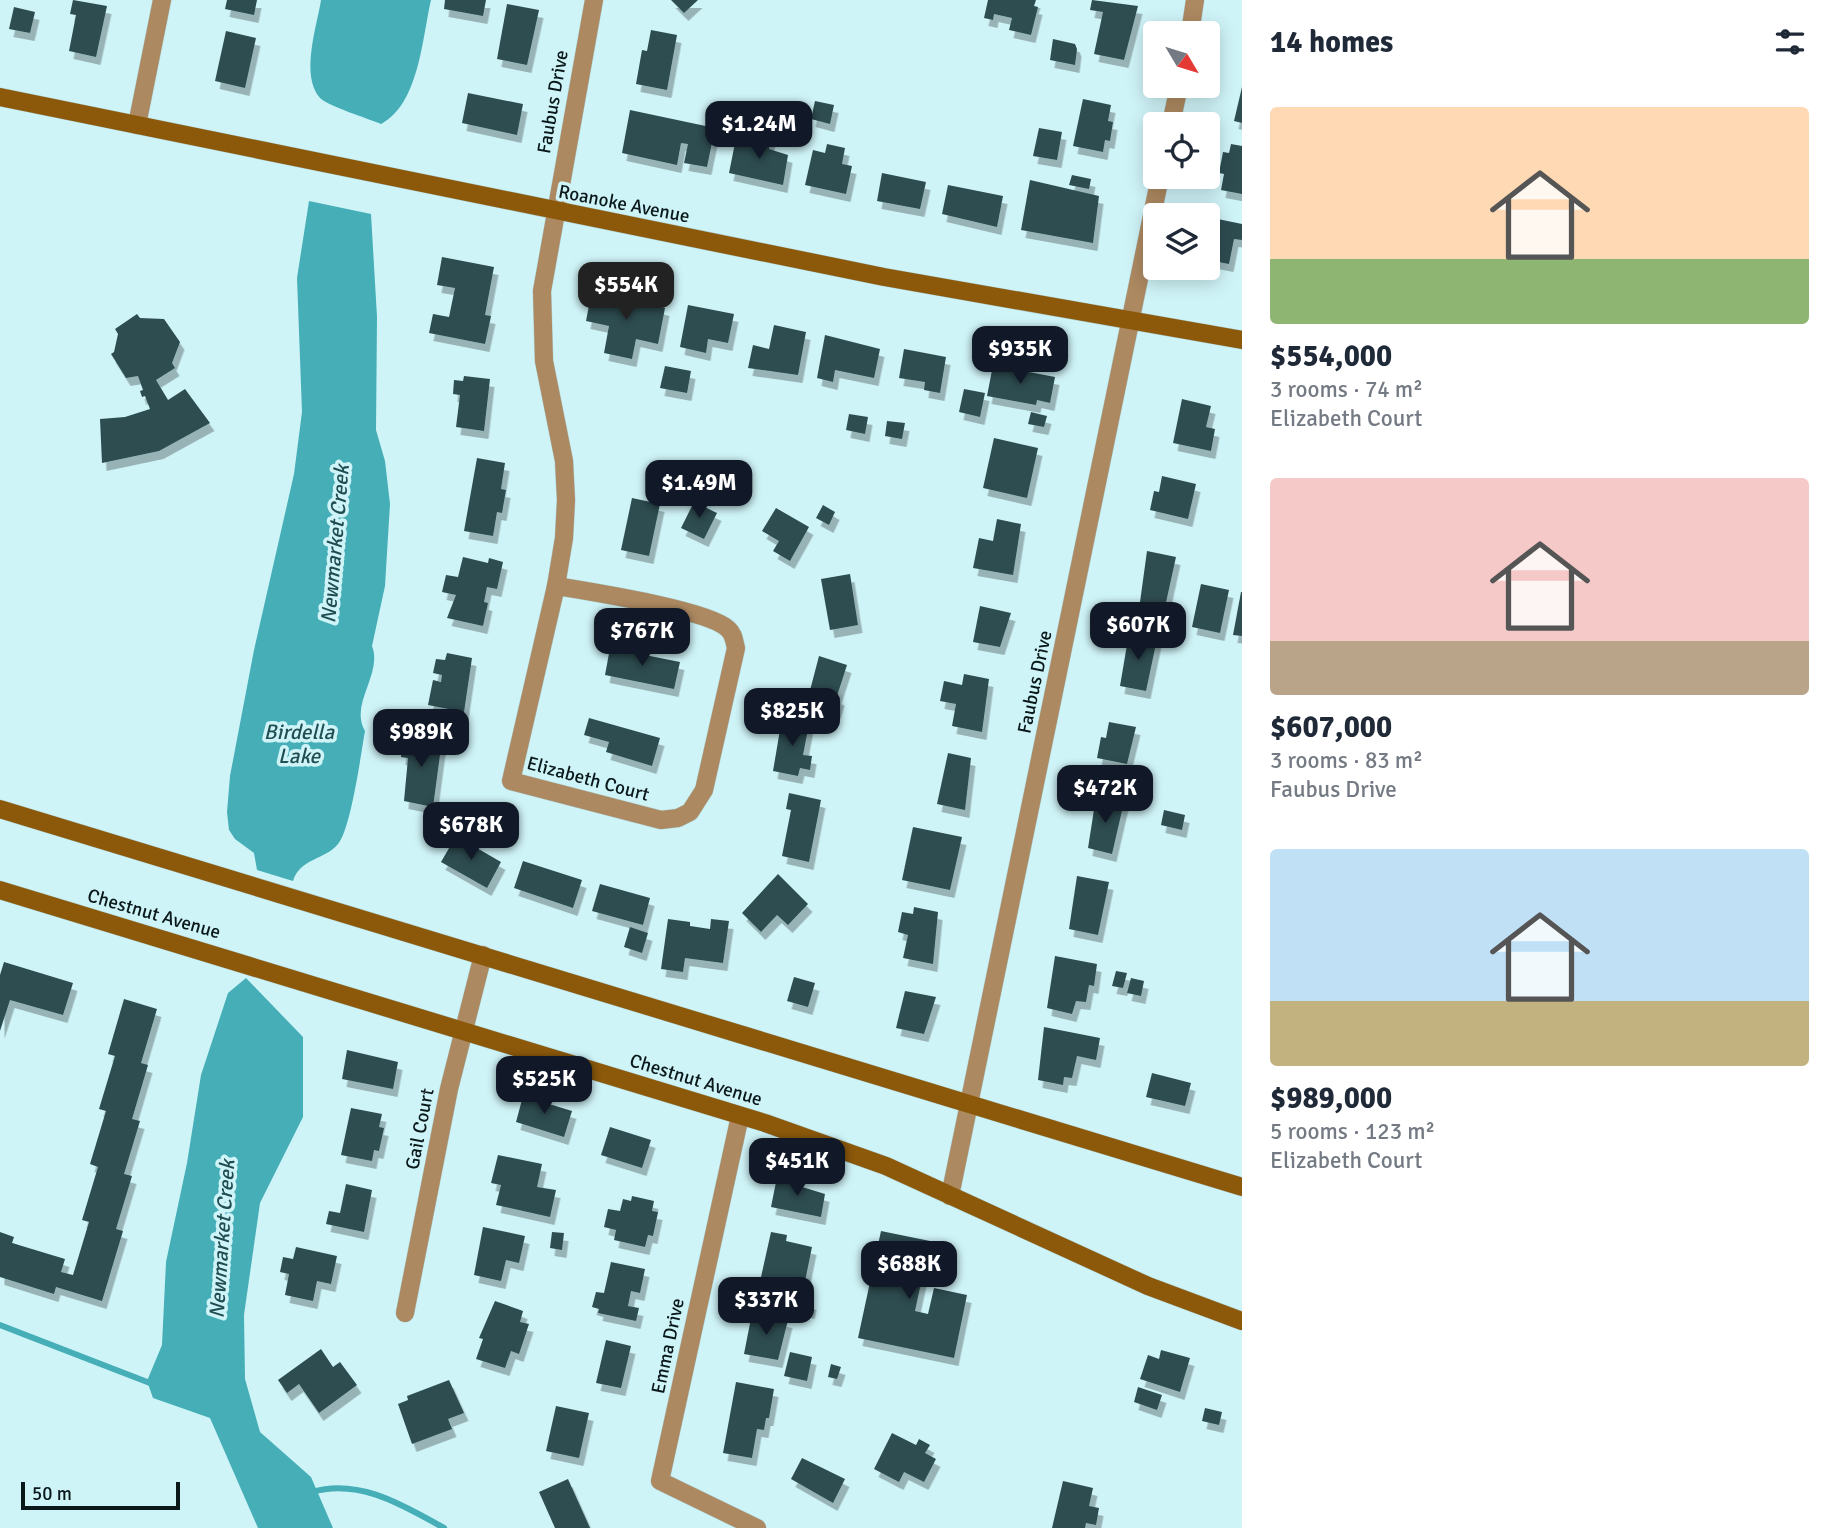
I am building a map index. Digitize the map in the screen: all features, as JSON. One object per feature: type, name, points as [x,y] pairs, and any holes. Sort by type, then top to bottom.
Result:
[{"type":"street","points":[[137,125],[162,0]]},
{"type":"street","name":"Faubus Drive","points":[[555,212],[594,0]]},
{"type":"street","points":[[1192,21],[1195,0]]},
{"type":"street","name":"Roanoke Avenue","points":[[0,97],[884,277],[1242,340]]},
{"type":"street","name":"Faubus Drive","points":[[950,1196],[1157,189]]},
{"type":"street","name":"Elizabeth Court","points":[[555,212],[542,291],[541,326],[544,361],[564,461],[564,538],[556,586],[511,781],[661,820],[678,818],[690,811],[704,790],[736,648],[734,638],[719,623],[626,597],[556,586]]},
{"type":"street","points":[[0,809],[1242,1187]]},
{"type":"street","name":"Chestnut Avenue","points":[[0,890],[740,1116],[886,1166],[1148,1286],[1242,1321]]},
{"type":"street","name":"Gail Court","points":[[405,1313],[449,1089],[483,956]]},
{"type":"street","name":"Emma Drive","points":[[740,1116],[660,1480],[757,1528]]},
{"type":"water","points":[[321,0],[431,0],[411,86],[394,115],[381,124],[325,101],[314,88],[311,77],[311,50]]},
{"type":"water","name":"Birdella Lake","points":[[309,201],[371,214],[377,317],[376,430],[385,461],[390,504],[385,586],[372,646],[373,667],[361,710],[365,731],[347,823],[338,844],[307,863],[296,873],[293,881],[257,870],[254,853],[235,839],[229,830],[227,812],[230,776],[254,650],[294,474],[302,412],[297,278]]},
{"type":"water","name":"Newmarket Creek","points":[[246,978],[303,1037],[303,1117],[260,1203],[244,1315],[245,1379],[260,1432],[311,1477],[333,1528],[258,1528],[210,1418],[153,1398],[147,1381],[162,1345],[166,1262],[187,1163],[201,1075],[228,993]]},
{"type":"building","points":[[73,0],[107,6],[96,57],[69,51],[76,15],[70,14]]},
{"type":"building","points":[[227,0],[257,0],[254,15],[225,9]]},
{"type":"building","points":[[445,0],[486,0],[483,16],[444,9]]},
{"type":"building","points":[[671,0],[698,0],[684,13]]},
{"type":"building","points":[[988,0],[1036,0],[1034,6],[1038,7],[1031,35],[1009,30],[1012,18],[994,14],[993,20],[984,18]]},
{"type":"building","points":[[1092,0],[1138,6],[1124,60],[1094,54],[1103,12],[1090,10]]},
{"type":"building","points":[[507,4],[539,10],[527,65],[497,59]]},
{"type":"building","points":[[14,7],[35,12],[30,33],[9,29]]},
{"type":"building","points":[[651,30],[677,35],[667,90],[636,84],[642,50],[647,51]]},
{"type":"building","points":[[226,31],[256,38],[245,88],[215,81]]},
{"type":"building","points":[[1053,39],[1075,44],[1075,65],[1050,60]]},
{"type":"building","points":[[1242,87],[1242,123],[1234,121]]},
{"type":"building","points":[[468,93],[523,104],[517,135],[462,123]]},
{"type":"building","points":[[1083,99],[1111,105],[1108,121],[1113,122],[1110,141],[1105,140],[1103,152],[1073,146]]},
{"type":"building","points":[[815,101],[834,105],[830,124],[811,119]]},
{"type":"building","points":[[717,107],[728,109],[726,120],[715,118]]},
{"type":"building","points":[[630,110],[715,128],[707,167],[684,163],[688,144],[681,143],[677,165],[622,153]]},
{"type":"building","points":[[1039,128],[1062,132],[1057,160],[1033,156]]},
{"type":"building","points":[[755,133],[771,136],[769,149],[788,155],[783,185],[729,173],[735,143],[752,146]]},
{"type":"building","points":[[827,144],[845,148],[842,164],[852,166],[846,194],[805,185],[813,150],[825,153]]},
{"type":"building","points":[[1231,144],[1242,146],[1242,194],[1221,190],[1224,174],[1220,173],[1220,168],[1223,152],[1229,153]]},
{"type":"building","points":[[882,173],[926,182],[920,209],[877,201]]},
{"type":"building","points":[[1072,175],[1091,179],[1089,189],[1069,185]]},
{"type":"building","points":[[1030,180],[1099,196],[1093,243],[1021,230]]},
{"type":"building","points":[[948,185],[1003,196],[997,227],[942,214]]},
{"type":"building","points":[[1220,219],[1242,224],[1242,240],[1234,239],[1229,264],[1220,262]]},
{"type":"building","points":[[442,257],[494,267],[485,315],[491,316],[485,344],[429,333],[433,314],[449,317],[455,288],[437,285]]},
{"type":"building","points":[[591,295],[616,300],[617,297],[627,299],[628,295],[654,301],[653,305],[665,308],[658,344],[636,339],[632,359],[604,353],[609,326],[586,321]]},
{"type":"building","points":[[688,305],[734,314],[728,343],[708,339],[706,353],[680,347]]},
{"type":"building","points":[[137,314],[140,318],[164,319],[180,342],[172,363],[175,368],[156,380],[168,400],[185,389],[210,423],[159,451],[102,463],[100,419],[125,417],[150,409],[145,396],[142,397],[140,391],[143,390],[138,376],[126,378],[111,354],[114,352],[118,334],[115,329]]},
{"type":"building","points":[[774,325],[806,332],[798,375],[748,368],[753,345],[769,349]]},
{"type":"building","points":[[825,335],[880,349],[874,378],[835,370],[833,382],[817,378]]},
{"type":"building","points":[[904,349],[946,357],[940,393],[924,390],[925,382],[899,378]]},
{"type":"building","points":[[993,365],[1055,377],[1050,403],[1037,400],[1036,405],[987,396]]},
{"type":"building","points":[[665,366],[691,371],[687,393],[660,388]]},
{"type":"building","points":[[464,376],[490,379],[484,431],[456,427],[460,395],[453,394],[454,380],[463,381]]},
{"type":"building","points":[[964,389],[985,393],[980,417],[959,412]]},
{"type":"building","points":[[1182,399],[1211,406],[1206,427],[1215,429],[1211,451],[1173,443]]},
{"type":"building","points":[[1031,412],[1047,416],[1044,427],[1028,424]]},
{"type":"building","points":[[849,414],[868,417],[865,434],[846,430]]},
{"type":"building","points":[[887,421],[905,423],[902,439],[885,436]]},
{"type":"building","points":[[994,438],[1038,448],[1027,498],[983,488]]},
{"type":"building","points":[[477,458],[505,463],[501,489],[506,490],[502,513],[497,512],[493,536],[464,531]]},
{"type":"building","points":[[1162,476],[1196,484],[1188,519],[1150,510],[1154,491],[1159,492]]},
{"type":"building","points":[[632,498],[660,504],[649,556],[621,550]]},
{"type":"building","points":[[694,502],[717,513],[704,539],[681,528]]},
{"type":"building","points":[[823,505],[835,512],[829,525],[816,518]]},
{"type":"building","points":[[776,508],[809,527],[790,561],[773,551],[779,541],[762,531]]},
{"type":"building","points":[[997,519],[1021,524],[1013,575],[973,568],[979,538],[993,541]]},
{"type":"building","points":[[1147,551],[1176,557],[1165,607],[1140,602]]},
{"type":"building","points":[[463,557],[488,563],[489,558],[503,562],[497,589],[487,587],[484,602],[488,603],[483,626],[447,618],[456,595],[442,592],[446,575],[458,577]]},
{"type":"building","points":[[850,574],[858,625],[830,630],[821,579]]},
{"type":"building","points":[[1201,584],[1229,590],[1220,633],[1192,627]]},
{"type":"building","points":[[1242,592],[1242,636],[1233,635]]},
{"type":"building","points":[[980,606],[1011,613],[1000,647],[973,642]]},
{"type":"building","points":[[1129,633],[1157,639],[1146,691],[1120,686]]},
{"type":"building","points":[[610,648],[680,662],[674,689],[605,675]]},
{"type":"building","points":[[447,653],[472,658],[464,712],[428,705],[433,680],[441,682],[442,675],[433,673],[436,659],[445,660]]},
{"type":"building","points":[[819,656],[847,665],[837,696],[840,698],[836,711],[807,702]]},
{"type":"building","points":[[964,674],[989,679],[982,732],[952,726],[956,704],[940,701],[944,681],[962,685]]},
{"type":"building","points":[[589,718],[660,738],[652,766],[606,752],[609,742],[584,735]]},
{"type":"building","points":[[782,718],[809,724],[803,755],[812,756],[810,770],[800,768],[798,776],[773,771]]},
{"type":"building","points":[[1109,722],[1136,727],[1127,764],[1097,758],[1101,737],[1106,738]]},
{"type":"building","points":[[411,737],[442,740],[433,807],[404,801],[408,758],[401,757],[403,739]]},
{"type":"building","points":[[948,753],[971,758],[965,810],[937,804]]},
{"type":"building","points":[[789,793],[821,800],[809,862],[782,856],[791,810],[786,809]]},
{"type":"building","points":[[1096,797],[1124,802],[1112,854],[1088,848]]},
{"type":"building","points":[[1164,810],[1185,815],[1182,830],[1161,825]]},
{"type":"building","points":[[913,827],[962,837],[950,890],[902,880]]},
{"type":"building","points":[[456,836],[501,862],[487,888],[441,862]]},
{"type":"building","points":[[523,861],[582,880],[573,908],[514,888]]},
{"type":"building","points":[[778,874],[808,904],[788,925],[777,915],[761,932],[742,913]]},
{"type":"building","points":[[1077,876],[1109,882],[1098,935],[1069,929]]},
{"type":"building","points":[[600,884],[650,898],[643,925],[592,911]]},
{"type":"building","points":[[914,907],[938,912],[933,964],[903,958],[908,935],[898,932],[902,912],[913,914]]},
{"type":"building","points":[[668,919],[690,922],[690,926],[710,929],[711,919],[729,921],[723,963],[685,958],[683,972],[661,969]]},
{"type":"building","points":[[630,927],[648,933],[642,953],[624,947]]},
{"type":"building","points":[[1055,956],[1097,964],[1094,986],[1089,985],[1086,1002],[1076,1001],[1072,1014],[1047,1008]]},
{"type":"building","points":[[4,962],[73,983],[63,1015],[10,1000],[0,1031],[0,975]]},
{"type":"building","points":[[1116,971],[1127,973],[1123,988],[1112,986]]},
{"type":"building","points":[[794,977],[815,983],[808,1007],[787,1001]]},
{"type":"building","points":[[1131,978],[1144,981],[1141,996],[1127,993]]},
{"type":"building","points":[[905,991],[936,997],[924,1034],[896,1028]]},
{"type":"building","points":[[124,999],[157,1009],[141,1063],[148,1065],[132,1119],[140,1121],[124,1174],[132,1176],[116,1229],[123,1231],[102,1301],[56,1287],[54,1294],[0,1277],[0,1232],[14,1237],[12,1243],[65,1259],[61,1272],[73,1275],[89,1222],[82,1220],[98,1167],[90,1164],[106,1111],[99,1109],[115,1056],[108,1054]]},
{"type":"building","points":[[1044,1027],[1100,1038],[1096,1060],[1077,1056],[1072,1078],[1064,1077],[1063,1085],[1038,1080]]},
{"type":"building","points":[[347,1050],[398,1062],[393,1089],[342,1079]]},
{"type":"building","points":[[1152,1073],[1191,1083],[1185,1106],[1146,1097]]},
{"type":"building","points":[[523,1096],[572,1111],[564,1137],[516,1122]]},
{"type":"building","points":[[351,1108],[382,1114],[379,1127],[384,1128],[379,1151],[374,1150],[372,1161],[341,1155]]},
{"type":"building","points":[[610,1127],[651,1140],[642,1168],[601,1155]]},
{"type":"building","points":[[498,1155],[542,1164],[537,1187],[556,1190],[550,1217],[496,1205],[501,1185],[491,1183]]},
{"type":"building","points":[[777,1177],[800,1182],[799,1186],[825,1194],[821,1217],[771,1207]]},
{"type":"building","points":[[346,1184],[372,1190],[364,1232],[326,1224],[329,1211],[340,1213]]},
{"type":"building","points":[[632,1196],[654,1201],[652,1211],[658,1212],[653,1236],[648,1235],[645,1247],[614,1240],[616,1230],[604,1227],[608,1209],[620,1211],[623,1199],[631,1201]]},
{"type":"building","points":[[483,1227],[525,1236],[519,1263],[506,1260],[501,1281],[474,1275]]},
{"type":"building","points":[[881,1231],[930,1241],[915,1311],[928,1314],[934,1288],[967,1295],[954,1358],[858,1338]]},
{"type":"building","points":[[552,1232],[564,1233],[562,1250],[550,1248]]},
{"type":"building","points":[[771,1232],[787,1235],[786,1241],[812,1247],[802,1296],[759,1286]]},
{"type":"building","points":[[296,1247],[337,1256],[331,1284],[317,1281],[313,1301],[285,1295],[289,1274],[280,1272],[283,1257],[293,1259]]},
{"type":"building","points":[[611,1262],[645,1269],[640,1293],[631,1291],[628,1306],[639,1308],[636,1321],[598,1313],[599,1309],[592,1307],[596,1292],[604,1293]]},
{"type":"building","points":[[782,1295],[812,1302],[810,1311],[780,1303]]},
{"type":"building","points":[[495,1301],[523,1311],[520,1322],[529,1324],[519,1354],[511,1351],[505,1368],[476,1359],[483,1339],[479,1338]]},
{"type":"building","points":[[752,1313],[788,1320],[778,1360],[744,1354]]},
{"type":"building","points":[[606,1340],[631,1346],[621,1388],[596,1383]]},
{"type":"building","points":[[321,1349],[333,1367],[340,1362],[357,1385],[319,1413],[299,1384],[287,1393],[278,1380]]},
{"type":"building","points":[[1161,1350],[1190,1358],[1180,1392],[1140,1379],[1148,1355],[1159,1359]]},
{"type":"building","points":[[790,1352],[812,1357],[807,1381],[784,1376]]},
{"type":"building","points":[[831,1364],[841,1367],[837,1379],[828,1377]]},
{"type":"building","points":[[449,1380],[464,1413],[448,1419],[452,1429],[412,1444],[398,1404],[408,1400],[407,1396]]},
{"type":"building","points":[[736,1382],[774,1389],[764,1430],[757,1429],[752,1458],[723,1453]]},
{"type":"building","points":[[1138,1387],[1162,1395],[1157,1410],[1134,1402]]},
{"type":"building","points":[[556,1406],[589,1413],[579,1458],[546,1451]]},
{"type":"building","points":[[1205,1408],[1222,1412],[1219,1425],[1202,1421]]},
{"type":"building","points":[[892,1433],[916,1445],[919,1439],[930,1445],[925,1453],[936,1459],[924,1482],[904,1472],[899,1482],[874,1469]]},
{"type":"building","points":[[802,1458],[845,1479],[833,1503],[791,1479]]},
{"type":"building","points":[[568,1479],[590,1528],[555,1528],[539,1492]]},
{"type":"building","points":[[1063,1481],[1093,1488],[1089,1506],[1099,1508],[1096,1525],[1086,1523],[1085,1528],[1052,1528]]},
{"type":"waterway","points":[[0,1325],[155,1385]]},
{"type":"waterway","points":[[312,1492],[330,1489],[364,1491],[397,1503],[444,1528]]}]
